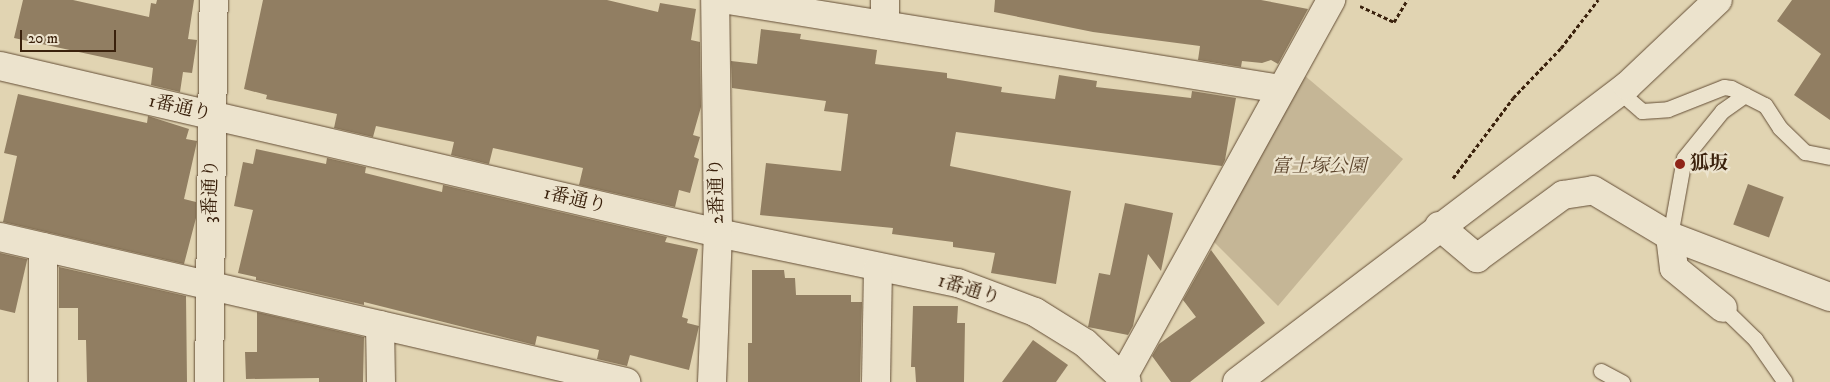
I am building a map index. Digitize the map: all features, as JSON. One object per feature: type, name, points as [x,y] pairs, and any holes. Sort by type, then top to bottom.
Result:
[{"type":"street","name":"3番通り","points":[[209,382],[208,286],[214,116],[214,0]]},
{"type":"street","name":"2番通り","points":[[712,382],[718,233],[715,0]]},
{"type":"street","points":[[728,0],[885,13],[1281,89]]},
{"type":"street","points":[[1237,382],[1439,226],[1620,92],[1718,0]]},
{"type":"street","points":[[1125,380],[1281,89],[1343,2]]},
{"type":"street","name":"1番通り","points":[[0,66],[718,233],[878,268],[958,283],[1036,312],[1085,343],[1125,380]]},
{"type":"street","points":[[1439,226],[1477,258],[1563,195],[1593,190],[1670,236],[1830,297]]},
{"type":"street","points":[[1670,236],[1674,268],[1723,308]]},
{"type":"street","points":[[0,237],[380,325],[548,373],[626,382]]},
{"type":"street","points":[[43,247],[43,382]]},
{"type":"street","points":[[876,382],[878,268]]},
{"type":"street","points":[[380,325],[381,382]]},
{"type":"lane","points":[[1620,92],[1642,111],[1668,110],[1724,87],[1765,105],[1792,141],[1814,154],[1830,157]]},
{"type":"lane","points":[[1670,236],[1684,158],[1722,111],[1745,95]]},
{"type":"lane","points":[[1814,154],[1830,149]]},
{"type":"lane","points":[[1723,308],[1755,339],[1785,382]]},
{"type":"lane","points":[[1602,371],[1622,382]]},
{"type":"path","points":[[1343,2],[1394,22],[1406,0]]},
{"type":"path","points":[[1462,209],[1453,178],[1465,159],[1598,0]]},
{"type":"green space","name":"富士塚公園","points":[[1304,75],[1403,159],[1278,306],[1210,238]]},
{"type":"building","points":[[23,0],[73,0],[149,17],[151,3],[156,4],[157,0],[194,0],[188,39],[197,40],[192,73],[183,72],[180,92],[151,85],[153,68],[14,38]]},
{"type":"building","points":[[263,0],[607,0],[658,12],[660,3],[696,9],[691,40],[700,42],[701,107],[693,135],[700,137],[694,157],[699,159],[690,193],[679,190],[675,207],[579,185],[583,168],[493,148],[489,164],[451,155],[454,142],[376,126],[373,137],[334,128],[337,114],[266,99],[267,95],[244,89]]},
{"type":"building","points":[[995,0],[1261,0],[1308,9],[1278,64],[1271,60],[1262,63],[1242,61],[1241,67],[1198,60],[1200,46],[1093,32],[994,12]]},
{"type":"building","points":[[1792,0],[1830,0],[1830,120],[1794,95],[1821,54],[1777,21]]},
{"type":"building","points":[[761,29],[801,34],[800,39],[877,50],[875,64],[947,73],[947,78],[1002,87],[1001,92],[1055,99],[1059,75],[1097,81],[1096,87],[1191,98],[1192,91],[1236,98],[1225,160],[1222,166],[956,132],[950,166],[1071,191],[1056,284],[991,273],[995,253],[953,247],[953,242],[892,234],[893,228],[760,215],[766,163],[841,171],[848,114],[824,111],[826,101],[732,88],[731,61],[757,64]]},
{"type":"building","points":[[18,94],[147,123],[148,116],[189,129],[186,139],[197,141],[184,199],[196,202],[196,218],[184,264],[3,222],[17,156],[4,153]]},
{"type":"building","points":[[256,149],[326,164],[327,158],[366,167],[365,173],[442,192],[443,185],[667,237],[665,242],[698,249],[682,317],[688,319],[687,323],[699,326],[689,370],[630,355],[627,366],[597,359],[599,350],[537,336],[535,345],[364,302],[364,305],[256,280],[256,277],[238,273],[253,210],[234,206],[243,162],[253,164]]},
{"type":"building","points":[[1748,184],[1784,197],[1769,237],[1733,224]]},
{"type":"building","points":[[1125,203],[1173,213],[1161,271],[1148,254],[1133,326],[1128,335],[1088,327],[1099,273],[1110,275]]},
{"type":"building","points":[[1211,250],[1265,323],[1190,382],[1171,382],[1152,356],[1159,344],[1196,317],[1183,300]]},
{"type":"building","points":[[0,253],[27,259],[15,313],[0,309]]},
{"type":"building","points":[[59,267],[186,296],[187,382],[87,382],[86,340],[78,340],[78,308],[59,308]]},
{"type":"building","points":[[752,270],[784,270],[785,278],[795,278],[796,295],[851,295],[851,302],[862,302],[860,382],[748,382],[748,343],[752,343]]},
{"type":"building","points":[[913,306],[958,306],[957,323],[965,323],[964,382],[916,382],[915,367],[911,367]]},
{"type":"building","points":[[257,312],[364,337],[363,382],[319,382],[319,378],[246,379],[245,352],[257,352]]},
{"type":"building","points":[[1033,340],[1068,365],[1056,382],[1002,382]]},
{"type":"place","name":"狐坂","points":[[1680,164]]}]
